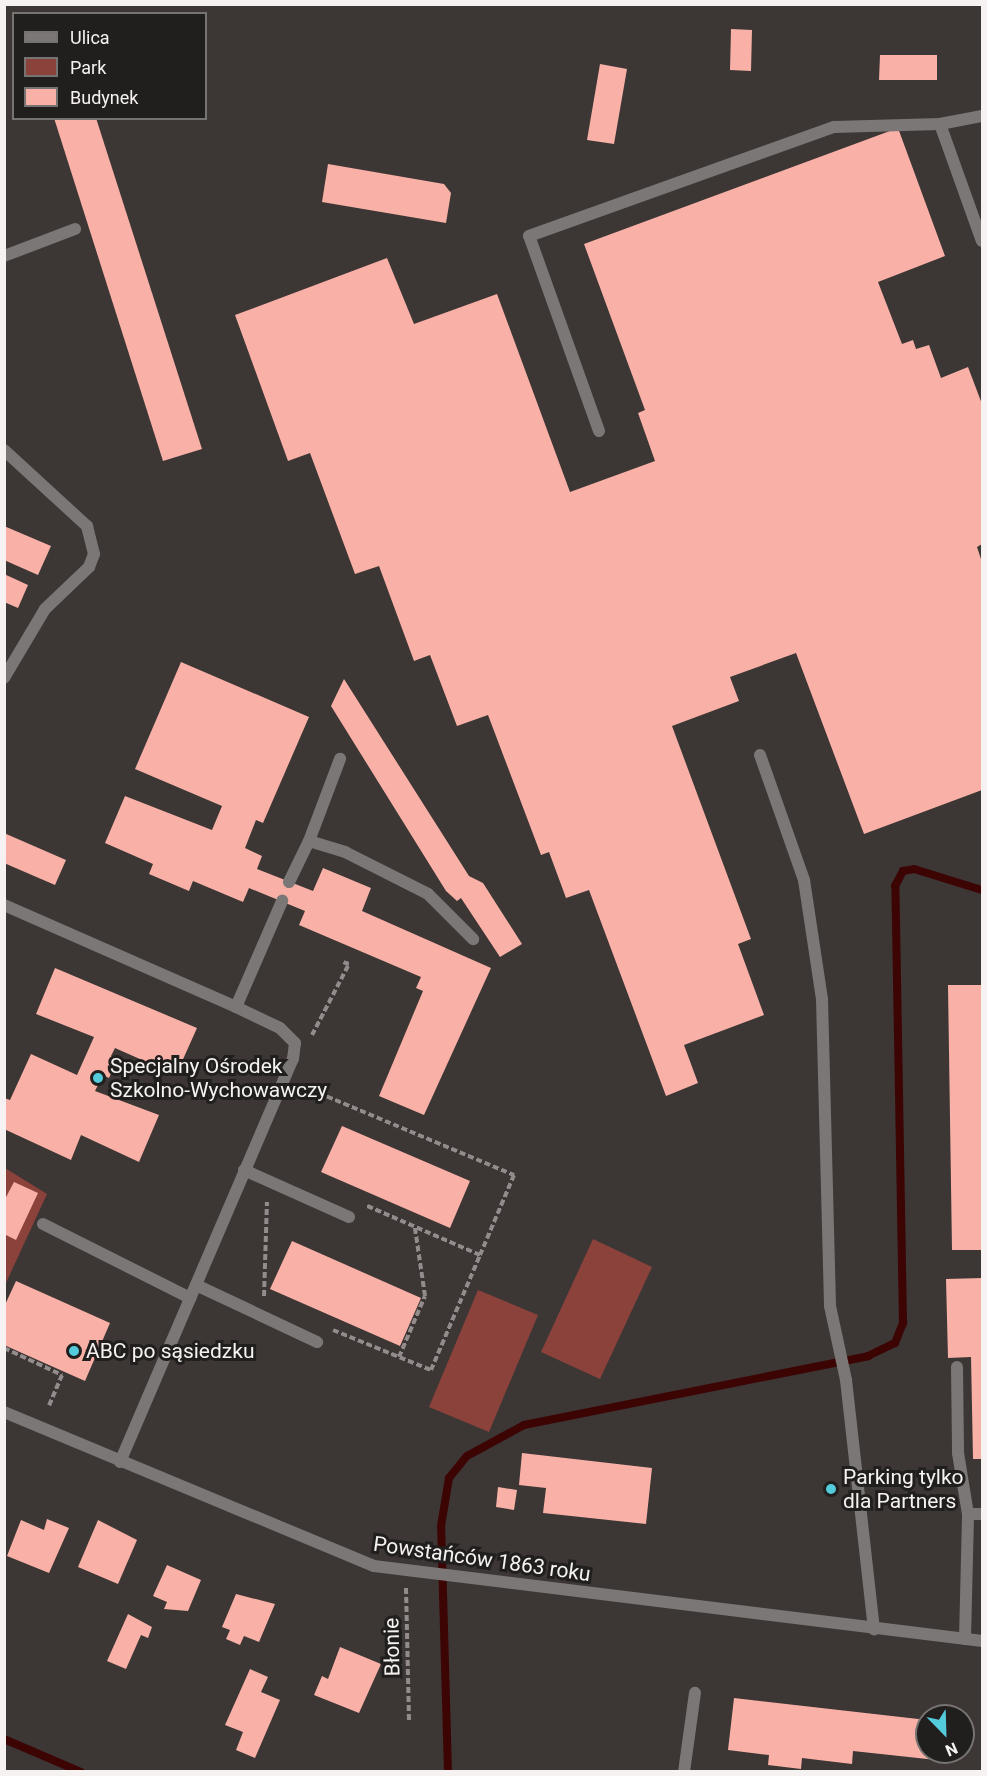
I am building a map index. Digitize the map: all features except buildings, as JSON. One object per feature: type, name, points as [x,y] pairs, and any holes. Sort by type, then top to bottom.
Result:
[{"type":"street","points":[[598,431],[529,237],[834,127],[940,124],[982,116]]},
{"type":"street","points":[[940,124],[982,241]]},
{"type":"street","points":[[4,256],[75,229]]},
{"type":"street","points":[[4,450],[87,526],[94,554],[89,567],[45,609],[4,678]]},
{"type":"street","points":[[760,755],[804,880],[822,999],[830,1306],[846,1380],[874,1629]]},
{"type":"street","points":[[290,882],[309,841],[340,759]]},
{"type":"street","points":[[309,841],[428,894],[473,939]]},
{"type":"street","points":[[236,1007],[282,901]]},
{"type":"street","points":[[4,905],[236,1007],[280,1028],[295,1043],[293,1059],[120,1462]]},
{"type":"street","points":[[244,1170],[349,1217]]},
{"type":"street","points":[[44,1224],[190,1298]]},
{"type":"street","points":[[196,1285],[317,1342]]},
{"type":"street","points":[[957,1367],[958,1452],[969,1514],[964,1639]]},
{"type":"street","name":"Powstańców 1863 roku","points":[[4,1412],[342,1557],[411,1573],[982,1641]]},
{"type":"street","points":[[969,1514],[982,1514]]},
{"type":"street","points":[[684,1772],[695,1693]]},
{"type":"path","points":[[295,1043],[318,1032],[349,964],[343,962]]},
{"type":"path","points":[[296,1083],[514,1175],[431,1370],[326,1328]]},
{"type":"path","points":[[254,1299],[264,1303],[263,1212],[269,1196],[260,1192]]},
{"type":"path","points":[[355,1201],[480,1255]]},
{"type":"path","points":[[399,1356],[425,1296],[415,1227]]},
{"type":"path","points":[[4,1348],[62,1375],[49,1405]]},
{"type":"path","name":"Błonie","points":[[409,1721],[411,1573]]},
{"type":"green space","points":[[5,1168],[47,1194],[5,1285]]},
{"type":"green space","points":[[593,1239],[652,1267],[600,1379],[541,1352]]},
{"type":"green space","points":[[478,1290],[538,1315],[489,1432],[429,1407]]},
{"type":"waterway","points":[[448,1772],[441,1526],[449,1478],[467,1456],[524,1425],[868,1356],[895,1343],[903,1323],[895,886],[903,871],[914,869],[982,890]]},
{"type":"waterway","points":[[4,1739],[81,1772]]},
{"type":"place","name":"Specjalny Ośrodek Szkolno-Wychowawczy","points":[[98,1078]]},
{"type":"place","name":"ABC po sąsiedzku","points":[[74,1351]]},
{"type":"place","name":"Parking tylko dla Partners","points":[[831,1489]]}]
